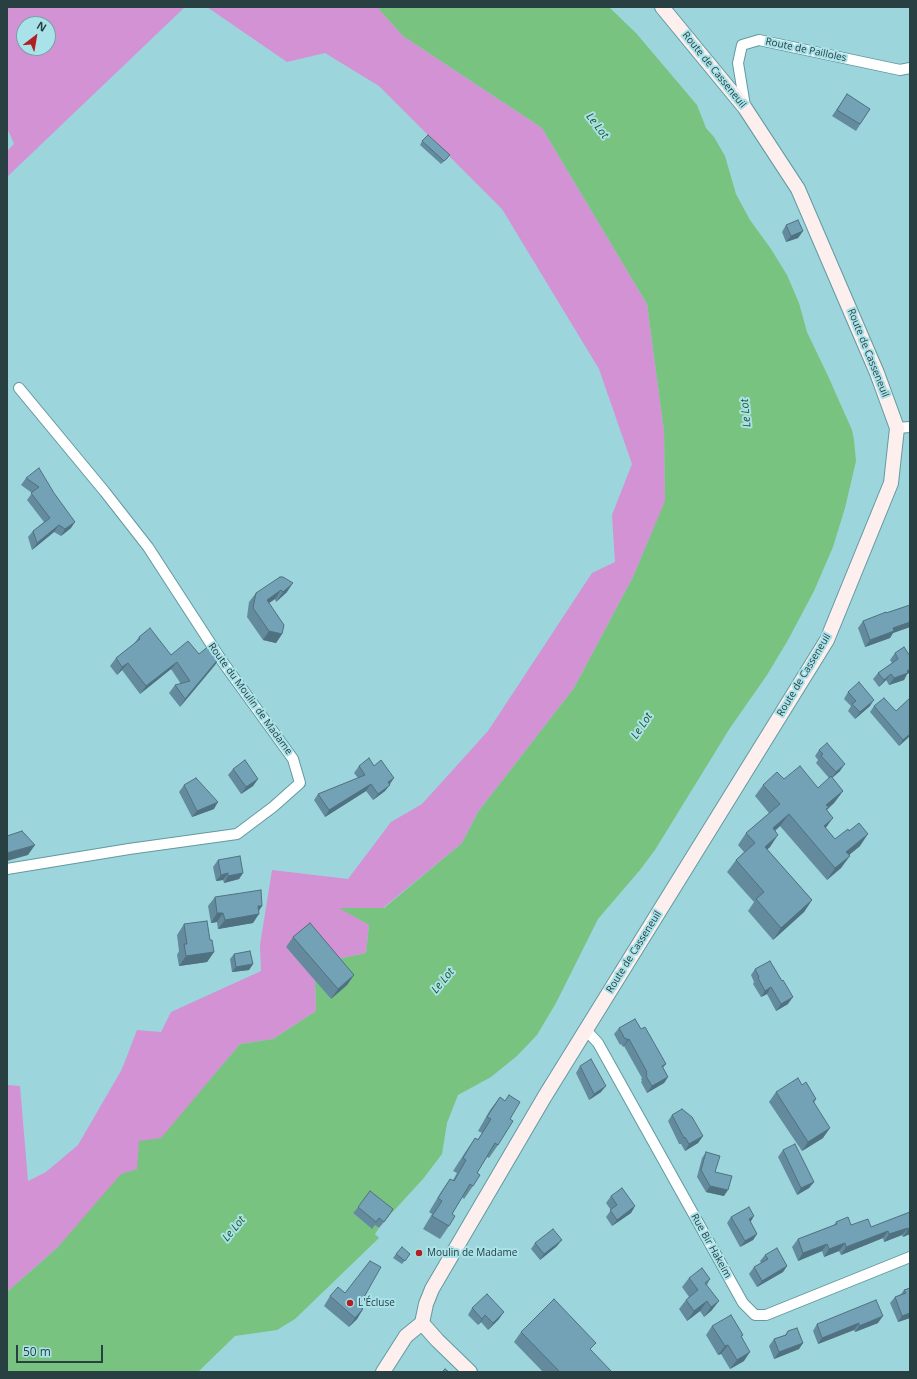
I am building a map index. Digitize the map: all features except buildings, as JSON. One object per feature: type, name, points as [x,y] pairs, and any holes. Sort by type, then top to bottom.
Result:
[{"type":"main road","name":"Route de Casseneuil","points":[[422,1323],[426,1304],[432,1289],[545,1096],[826,640],[891,483],[904,428],[878,373],[798,188],[745,108],[662,7]]},
{"type":"main road","points":[[383,1372],[406,1336],[422,1323],[470,1372]]},
{"type":"street","name":"Route de Pailloles","points":[[745,108],[738,63],[742,45],[759,40],[900,70],[910,68]]},
{"type":"street","name":"Route du Moulin de Madame","points":[[7,869],[129,849],[238,834],[300,784],[293,759],[222,661],[148,547],[105,492],[19,388]]},
{"type":"street","name":"Rue Bir Hakeim","points":[[586,1030],[598,1043],[742,1303],[755,1315],[766,1315],[910,1257]]},
{"type":"shaded area","points":[[7,7],[185,7],[7,177],[7,151],[14,144],[7,130]]},
{"type":"shaded area","points":[[207,7],[377,7],[403,36],[542,128],[647,304],[664,431],[665,502],[633,577],[574,688],[478,812],[462,843],[383,908],[340,908],[369,925],[366,953],[338,959],[286,947],[315,980],[316,1011],[273,1039],[240,1044],[137,1169],[58,1247],[7,1292],[7,1085],[20,1086],[28,1181],[46,1172],[78,1145],[122,1069],[137,1030],[161,1032],[171,1012],[261,971],[260,945],[272,870],[348,879],[391,822],[422,804],[488,731],[592,573],[615,562],[612,515],[632,464],[599,369],[502,209],[379,86],[325,53],[287,62]]},
{"type":"water","name":"Le Lot","points":[[377,7],[609,7],[636,33],[697,105],[706,128],[714,137],[725,156],[736,194],[750,220],[771,249],[787,275],[799,303],[807,332],[852,430],[856,461],[845,508],[833,547],[814,591],[788,640],[767,675],[730,728],[655,850],[598,919],[556,1003],[537,1035],[517,1056],[491,1077],[458,1095],[447,1123],[442,1154],[423,1179],[389,1216],[365,1198],[353,1213],[371,1228],[375,1225],[379,1228],[375,1234],[379,1238],[295,1319],[277,1330],[235,1336],[198,1372],[7,1372],[7,1292],[58,1247],[121,1174],[137,1169],[139,1141],[161,1138],[240,1044],[273,1039],[316,1011],[315,980],[331,999],[338,959],[366,953],[369,925],[339,908],[384,908],[462,843],[478,812],[574,688],[633,577],[665,501],[664,431],[647,304],[542,128],[403,36]]},
{"type":"place","name":"Moulin de Madame","points":[[419,1253]]},
{"type":"place","name":"L'Écluse","points":[[350,1303]]}]
